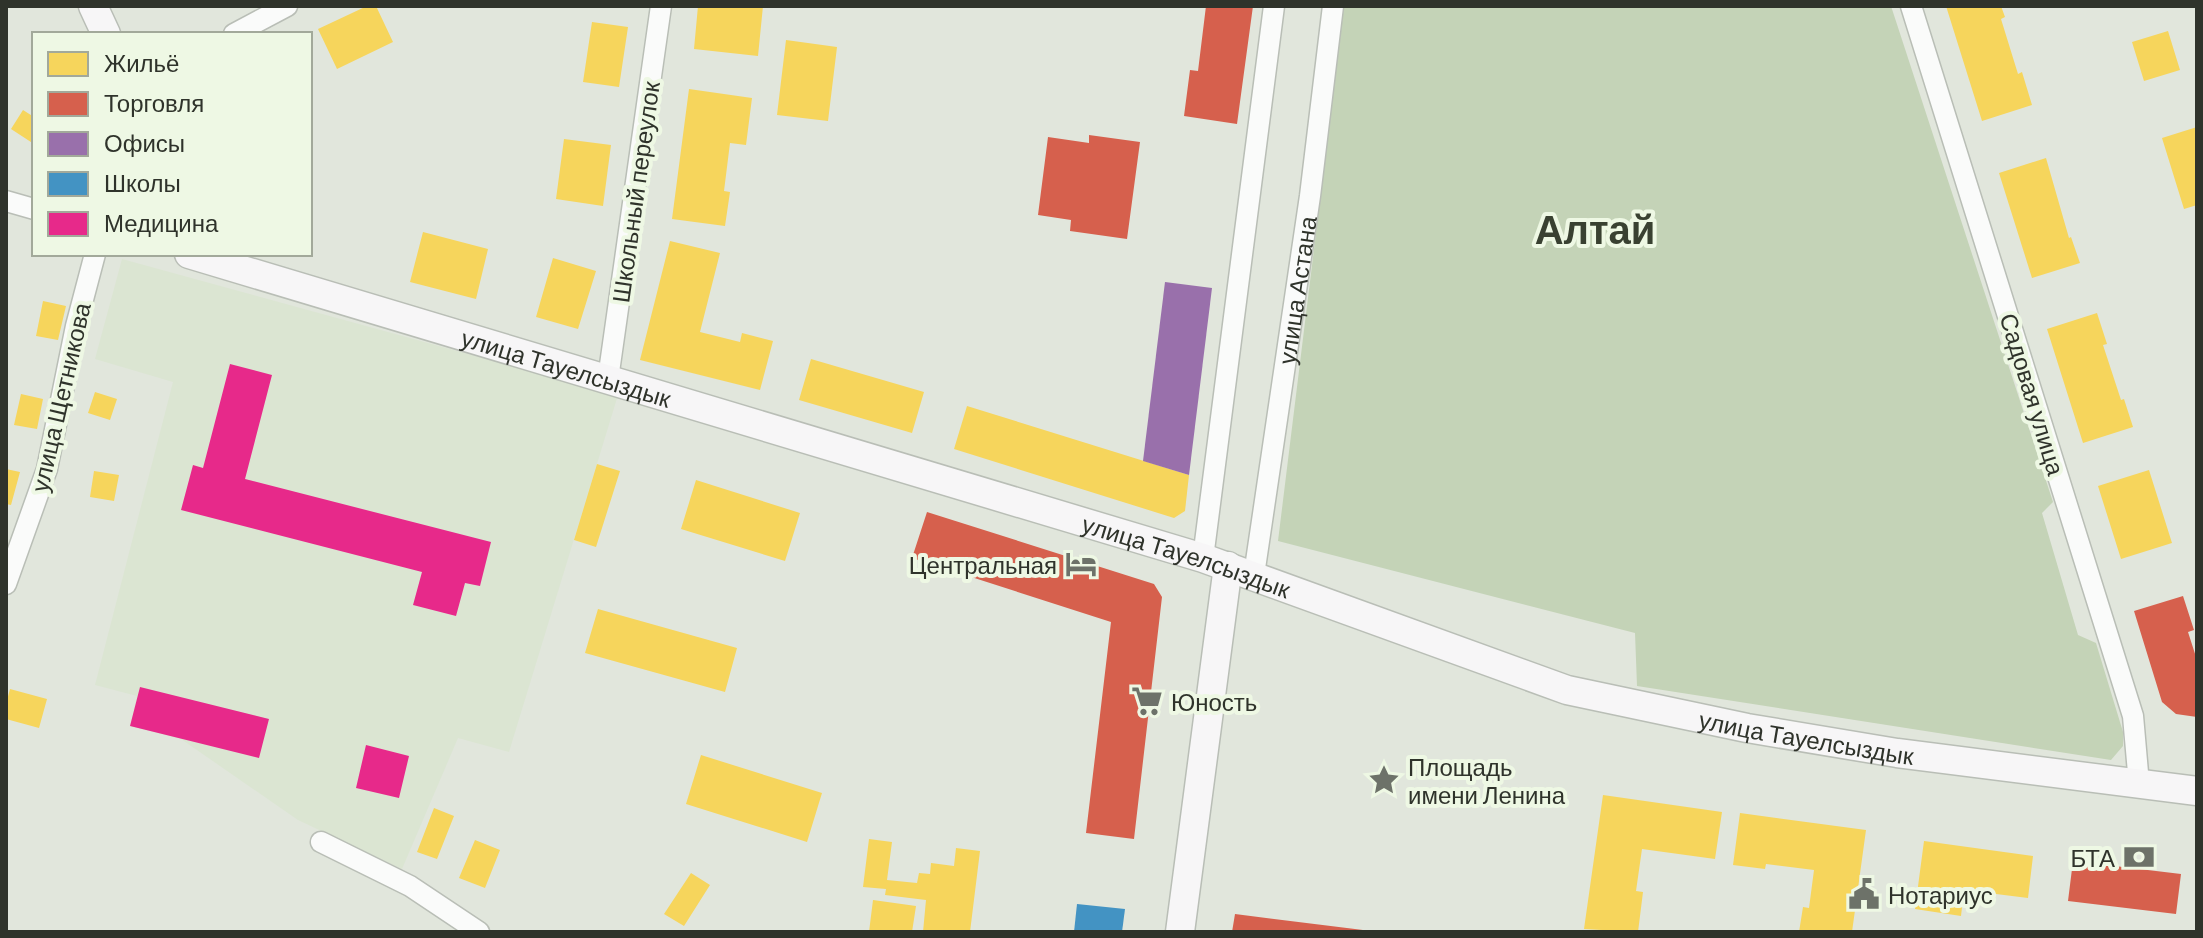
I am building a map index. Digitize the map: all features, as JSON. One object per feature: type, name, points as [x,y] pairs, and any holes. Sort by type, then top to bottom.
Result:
[{"type":"street","points":[[93,6],[105,32]]},
{"type":"street","points":[[238,32],[287,6]]},
{"type":"street","name":"Школьный переулок","points":[[608,379],[661,6]]},
{"type":"street","name":"улица Астана","points":[[1180,932],[1228,566],[1274,6]]},
{"type":"street","name":"улица Астана","points":[[1228,566],[1310,196],[1333,6]]},
{"type":"street","name":"Садовая улица","points":[[1911,6],[2133,716],[2139,784]]},
{"type":"street","points":[[6,201],[32,208]]},
{"type":"street","name":"улица Щетникова","points":[[6,584],[47,469],[76,326],[94,256]]},
{"type":"street","name":"улица Тауелсыздык","points":[[201,256],[251,264],[608,379],[1228,566],[1567,690],[1747,728],[1897,753],[2197,791]]},
{"type":"street","points":[[321,842],[410,886],[479,932]]},
{"type":"shaded area","points":[[1344,6],[1891,6],[2053,502],[2042,513],[2078,635],[2096,643],[2123,732],[2123,746],[2111,760],[1637,686],[1635,633],[1278,541]]},
{"type":"shaded area","points":[[122,259],[618,395],[509,752],[458,738],[402,869],[298,820],[181,739],[130,726],[137,696],[95,685],[173,382],[95,359]]},
{"type":"building: Жильё","points":[[367,6],[376,6],[393,42],[337,69],[318,29]]},
{"type":"building: Жильё","points":[[698,6],[763,6],[758,56],[694,49]]},
{"type":"building: Жильё","points":[[1946,6],[2001,6],[2005,17],[2001,19],[2018,74],[2022,72],[2032,105],[1982,121]]},
{"type":"building: Жильё","points":[[592,22],[628,27],[619,87],[583,82]]},
{"type":"building: Жильё","points":[[2168,31],[2180,70],[2144,81],[2132,42]]},
{"type":"building: Жильё","points":[[786,40],[837,47],[828,121],[777,115]]},
{"type":"building: Жильё","points":[[689,89],[752,98],[746,145],[730,143],[724,191],[730,192],[725,226],[672,219]]},
{"type":"building: Жильё","points":[[23,110],[32,116],[32,143],[11,129]]},
{"type":"building: Жильё","points":[[2197,127],[2197,205],[2184,209],[2162,138]]},
{"type":"building: Жильё","points":[[564,139],[611,145],[603,206],[556,199]]},
{"type":"building: Жильё","points":[[2046,158],[2069,238],[2080,263],[2032,278],[1999,173]]},
{"type":"building: Жильё","points":[[423,232],[488,249],[476,299],[410,282]]},
{"type":"building: Жильё","points":[[670,241],[720,253],[700,332],[740,342],[742,333],[773,341],[760,390],[640,360]]},
{"type":"building: Жильё","points":[[553,258],[596,271],[578,329],[536,317]]},
{"type":"building: Жильё","points":[[43,301],[66,306],[58,340],[36,336]]},
{"type":"building: Жильё","points":[[2097,313],[2107,344],[2103,345],[2133,427],[2083,443],[2047,329]]},
{"type":"building: Жильё","points":[[811,359],[924,392],[912,433],[799,400]]},
{"type":"building: Жильё","points":[[95,392],[117,399],[110,420],[88,413]]},
{"type":"building: Жильё","points":[[21,394],[43,399],[37,429],[14,425]]},
{"type":"building: Жильё","points":[[967,406],[1189,475],[1185,511],[1174,518],[954,449]]},
{"type":"building: Жильё","points":[[597,464],[620,471],[596,547],[574,540]]},
{"type":"building: Жильё","points":[[6,469],[20,472],[11,505],[6,504]]},
{"type":"building: Жильё","points":[[2149,470],[2172,543],[2121,559],[2098,486]]},
{"type":"building: Жильё","points":[[94,471],[119,475],[114,501],[90,497]]},
{"type":"building: Жильё","points":[[696,480],[800,513],[785,561],[681,529]]},
{"type":"building: Жильё","points":[[598,609],[737,648],[725,692],[585,653]]},
{"type":"building: Жильё","points":[[10,689],[47,699],[39,728],[6,719]]},
{"type":"building: Жильё","points":[[701,755],[822,793],[807,842],[686,804]]},
{"type":"building: Жильё","points":[[1603,795],[1722,812],[1715,859],[1642,849],[1636,891],[1643,892],[1638,932],[1584,929]]},
{"type":"building: Жильё","points":[[434,808],[454,816],[437,859],[417,852]]},
{"type":"building: Жильё","points":[[1740,813],[1866,830],[1852,932],[1799,932],[1803,907],[1809,908],[1814,870],[1766,864],[1765,869],[1733,865]]},
{"type":"building: Жильё","points":[[869,839],[892,842],[887,880],[917,883],[919,873],[930,874],[931,863],[954,866],[956,848],[980,851],[970,932],[923,932],[926,900],[885,895],[886,889],[863,887]]},
{"type":"building: Жильё","points":[[475,840],[500,850],[485,888],[459,878]]},
{"type":"building: Жильё","points":[[1924,841],[2033,856],[2028,898],[1964,890],[1961,916],[1915,909]]},
{"type":"building: Жильё","points":[[691,873],[710,885],[684,926],[664,914]]},
{"type":"building: Жильё","points":[[873,900],[916,906],[912,932],[869,932]]},
{"type":"building: Торговля","points":[[1206,6],[1253,6],[1237,124],[1184,116],[1190,70],[1198,71]]},
{"type":"building: Торговля","points":[[1089,135],[1140,142],[1127,239],[1070,231],[1071,220],[1038,215],[1048,137],[1089,143]]},
{"type":"building: Торговля","points":[[927,512],[1154,584],[1162,597],[1134,839],[1086,833],[1111,622],[912,558]]},
{"type":"building: Торговля","points":[[2183,596],[2194,630],[2188,632],[2197,660],[2197,717],[2176,714],[2162,702],[2134,611]]},
{"type":"building: Торговля","points":[[2073,861],[2181,874],[2176,914],[2068,901]]},
{"type":"building: Торговля","points":[[1235,914],[1363,930],[1363,932],[1232,932]]},
{"type":"building: Офисы","points":[[1165,282],[1212,288],[1189,475],[1143,461]]},
{"type":"building: Школы","points":[[1077,904],[1125,909],[1122,932],[1074,932]]},
{"type":"building: Медицина","points":[[230,364],[272,375],[245,479],[491,542],[480,586],[465,583],[456,616],[413,605],[422,572],[181,510],[193,465],[203,468]]},
{"type":"building: Медицина","points":[[140,687],[269,719],[259,758],[130,726]]},
{"type":"building: Медицина","points":[[366,745],[409,756],[399,798],[356,788]]},
{"type":"place","name":"Центральная","points":[[1081,564]]},
{"type":"place","name":"Юность","points":[[1147,701]]},
{"type":"place","name":"Площадь имени Ленина","points":[[1384,780]]},
{"type":"place","name":"БТА","points":[[2139,857]]},
{"type":"place","name":"Нотариус","points":[[1864,894]]},
{"type":"district","name":"Алтай","points":[[1595,228]]}]
